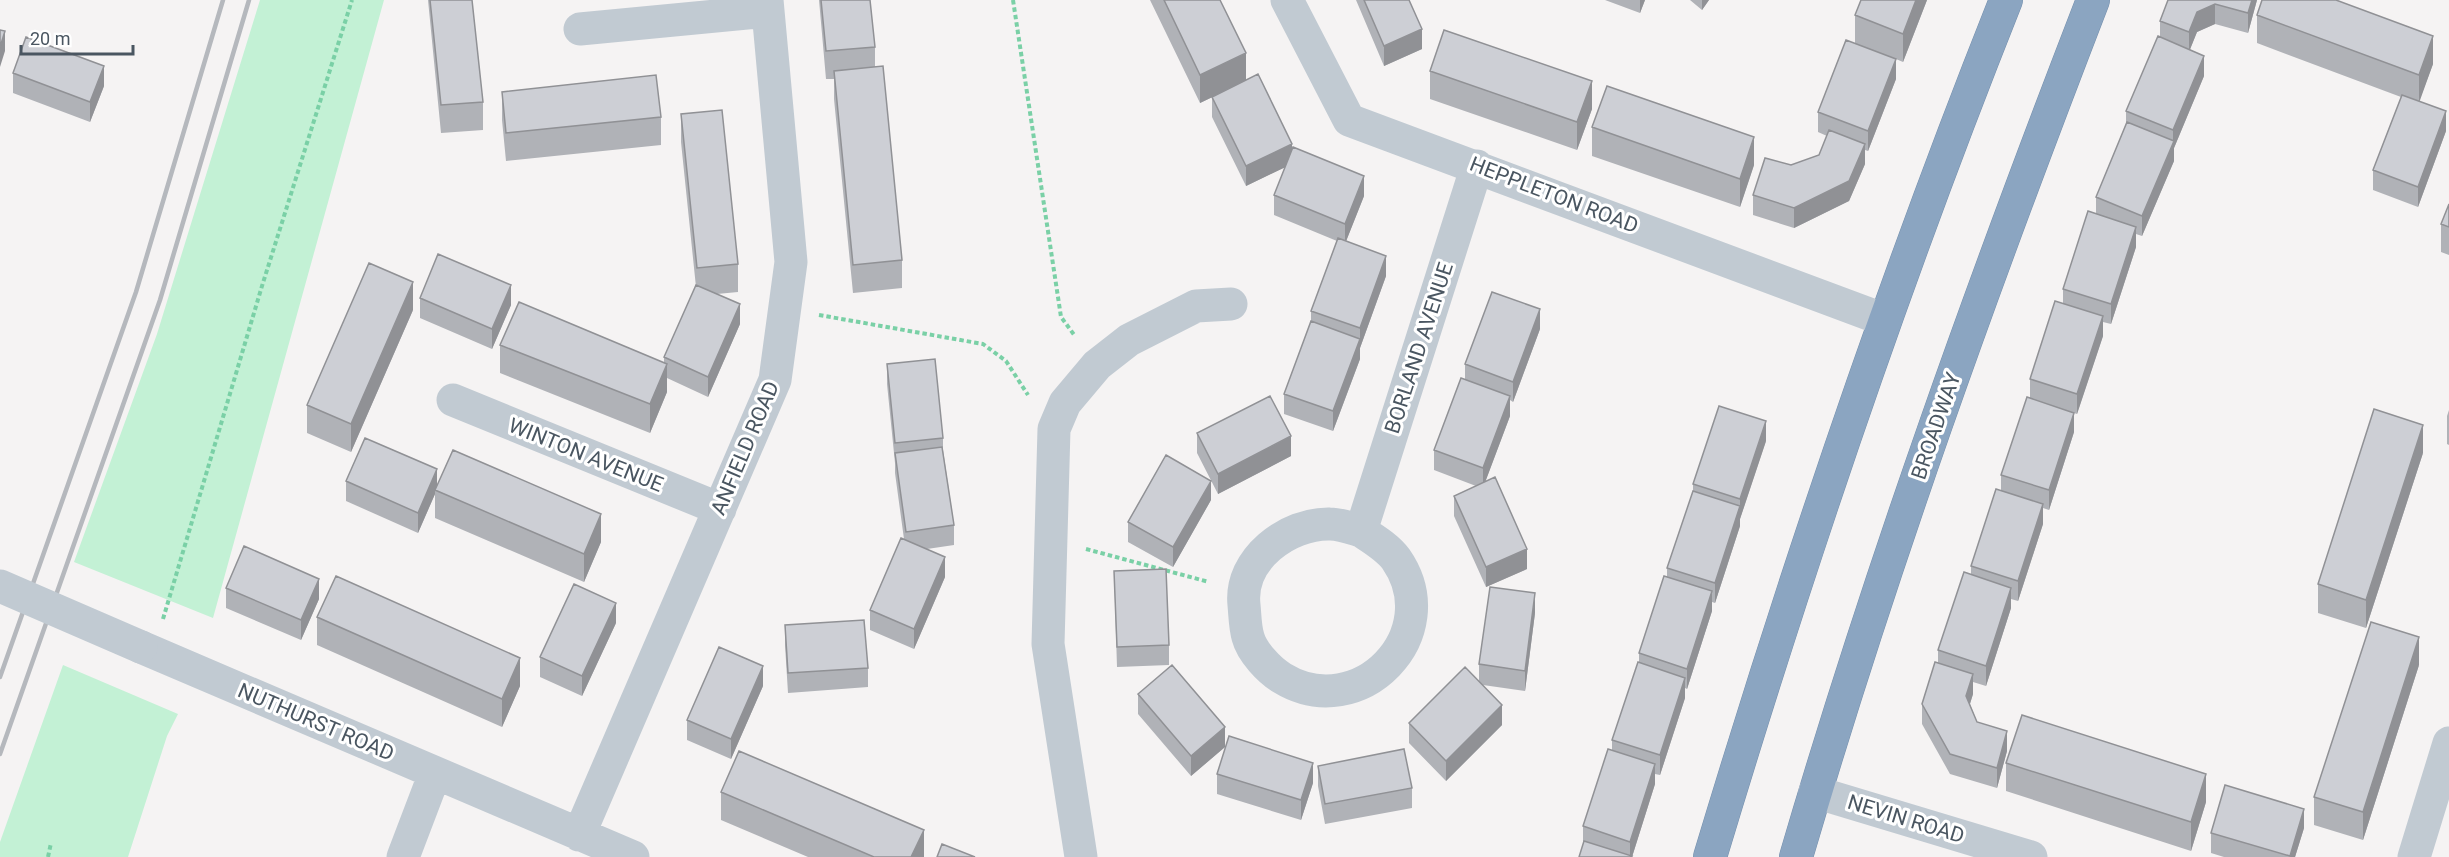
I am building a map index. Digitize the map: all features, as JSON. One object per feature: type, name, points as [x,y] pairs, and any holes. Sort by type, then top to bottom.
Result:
[{"type":"highway","points":[[1710,857],[1885,320],[1936,175],[2006,0]]},
{"type":"highway","name":"BROADWAY","points":[[1796,857],[1815,792],[1941,408],[2020,188],[2093,0]]},
{"type":"street","name":"HEPPLETON ROAD","points":[[1287,0],[1349,120],[1885,320]]},
{"type":"street","points":[[580,29],[768,5]]},
{"type":"street","name":"ANFIELD ROAD","points":[[579,835],[775,380],[791,262],[768,5]]},
{"type":"street","name":"BORLAND AVENUE","points":[[1361,531],[1477,166]]},
{"type":"street","points":[[1081,857],[1048,644],[1054,429],[1065,403],[1097,365],[1129,340],[1174,315],[1196,306],[1231,304]]},
{"type":"street","name":"WINTON AVENUE","points":[[453,400],[720,509]]},
{"type":"street","points":[[1331,524],[1361,531],[1385,547],[1397,560],[1410,591],[1409,628],[1394,659],[1367,682],[1341,691],[1312,691],[1298,687],[1270,671],[1248,638],[1243,597],[1252,569],[1261,555],[1276,541],[1299,528],[1331,524]]},
{"type":"street","name":"NUTHURST ROAD","points":[[0,586],[633,857]]},
{"type":"street","points":[[2414,857],[2449,743]]},
{"type":"street","points":[[403,857],[435,773]]},
{"type":"street","name":"NEVIN ROAD","points":[[1815,792],[2031,857]]},
{"type":"path","points":[[148,650],[352,0]]},
{"type":"path","points":[[1013,0],[1061,317],[1097,365]]},
{"type":"path","points":[[786,309],[983,344],[1006,361],[1024,387],[1037,417],[1054,429]]},
{"type":"path","points":[[1051,540],[1245,591]]},
{"type":"path","points":[[48,857],[51,843]]},
{"type":"green space","points":[[260,0],[384,0],[213,618],[74,562],[157,334]]},
{"type":"green space","points":[[63,665],[178,714],[167,736],[128,857],[0,857],[0,842]]},
{"type":"building","points":[[430,0],[472,0],[483,102],[441,105]]},
{"type":"building","points":[[821,0],[870,0],[875,47],[826,51]]},
{"type":"building","points":[[1164,0],[1220,0],[1246,53],[1200,75]]},
{"type":"building","points":[[1364,0],[1409,0],[1422,29],[1384,46]]},
{"type":"building","points":[[1861,0],[1916,0],[1903,34],[1855,15]]},
{"type":"building","points":[[2168,0],[2252,0],[2248,13],[2215,4],[2197,12],[2189,32],[2160,21]]},
{"type":"building","points":[[2262,0],[2336,0],[2433,36],[2419,75],[2257,15]]},
{"type":"building","points":[[0,30],[5,31],[0,47]]},
{"type":"building","points":[[1444,30],[1592,81],[1577,122],[1430,71]]},
{"type":"building","points":[[2158,36],[2204,56],[2173,130],[2126,111]]},
{"type":"building","points":[[26,37],[104,66],[90,102],[13,73]]},
{"type":"building","points":[[1846,40],[1896,59],[1868,131],[1818,112]]},
{"type":"building","points":[[883,66],[902,260],[853,265],[834,71]]},
{"type":"building","points":[[1258,74],[1292,144],[1246,166],[1212,97]]},
{"type":"building","points":[[656,75],[661,117],[506,133],[502,92]]},
{"type":"building","points":[[1607,86],[1754,137],[1740,179],[1592,127]]},
{"type":"building","points":[[2402,95],[2446,111],[2418,187],[2373,170]]},
{"type":"building","points":[[722,110],[738,264],[697,268],[681,114]]},
{"type":"building","points":[[2127,122],[2174,141],[2142,216],[2096,197]]},
{"type":"building","points":[[1829,130],[1865,144],[1849,181],[1794,208],[1753,195],[1765,158],[1791,165],[1819,155]]},
{"type":"building","points":[[1293,147],[1364,176],[1345,224],[1274,195]]},
{"type":"building","points":[[2449,204],[2449,227],[2441,224]]},
{"type":"building","points":[[2088,211],[2136,227],[2111,304],[2063,289]]},
{"type":"building","points":[[1338,238],[1386,256],[1360,328],[1311,311]]},
{"type":"building","points":[[438,254],[511,285],[492,329],[420,298]]},
{"type":"building","points":[[369,263],[413,282],[351,424],[307,405]]},
{"type":"building","points":[[696,285],[740,304],[708,377],[664,357]]},
{"type":"building","points":[[1492,292],[1540,309],[1513,382],[1465,364]]},
{"type":"building","points":[[2055,301],[2103,316],[2077,394],[2030,379]]},
{"type":"building","points":[[519,302],[667,364],[650,404],[500,345]]},
{"type":"building","points":[[1311,321],[1360,339],[1333,411],[1284,394]]},
{"type":"building","points":[[935,359],[943,438],[895,443],[887,364]]},
{"type":"building","points":[[1461,378],[1510,396],[1483,468],[1434,450]]},
{"type":"building","points":[[1270,396],[1291,436],[1218,474],[1197,433]]},
{"type":"building","points":[[2027,397],[2074,413],[2049,490],[2001,475]]},
{"type":"building","points":[[1719,406],[1766,421],[1740,499],[1693,484]]},
{"type":"building","points":[[2374,409],[2423,425],[2366,600],[2318,584]]},
{"type":"building","points":[[365,438],[437,469],[418,513],[346,481]]},
{"type":"building","points":[[942,447],[954,525],[906,532],[895,453]]},
{"type":"building","points":[[453,450],[601,514],[584,554],[435,490]]},
{"type":"building","points":[[1166,455],[1211,481],[1173,547],[1128,522]]},
{"type":"building","points":[[1495,477],[1527,549],[1486,567],[1454,496]]},
{"type":"building","points":[[1996,489],[2043,504],[2018,581],[1971,566]]},
{"type":"building","points":[[1693,491],[1740,506],[1715,583],[1667,568]]},
{"type":"building","points":[[901,538],[945,557],[914,629],[870,610]]},
{"type":"building","points":[[244,546],[319,579],[301,620],[226,588]]},
{"type":"building","points":[[1166,569],[1169,645],[1117,647],[1114,571]]},
{"type":"building","points":[[1964,572],[2011,588],[1986,666],[1938,650]]},
{"type":"building","points":[[336,576],[520,658],[502,699],[317,617]]},
{"type":"building","points":[[1664,576],[1712,591],[1687,669],[1639,653]]},
{"type":"building","points":[[574,584],[616,603],[582,676],[540,657]]},
{"type":"building","points":[[1490,587],[1535,593],[1525,671],[1479,664]]},
{"type":"building","points":[[864,620],[868,668],[788,673],[785,625]]},
{"type":"building","points":[[2371,622],[2419,637],[2363,812],[2314,797]]},
{"type":"building","points":[[719,647],[763,666],[731,739],[687,720]]},
{"type":"building","points":[[1638,662],[1685,678],[1660,755],[1612,740]]},
{"type":"building","points":[[1935,662],[1973,674],[1966,696],[1977,722],[2007,731],[1997,768],[1950,754],[1922,704]]},
{"type":"building","points":[[1172,665],[1225,727],[1191,756],[1138,694]]},
{"type":"building","points":[[1465,667],[1502,705],[1446,761],[1409,723]]},
{"type":"building","points":[[2022,715],[2206,774],[2191,822],[2006,763]]},
{"type":"building","points":[[1229,736],[1313,763],[1301,800],[1217,774]]},
{"type":"building","points":[[1404,749],[1412,788],[1325,804],[1318,766]]},
{"type":"building","points":[[1608,749],[1655,764],[1630,842],[1583,826]]},
{"type":"building","points":[[739,751],[924,830],[911,857],[874,857],[721,792]]},
{"type":"building","points":[[2225,785],[2304,809],[2290,856],[2211,833]]},
{"type":"building","points":[[1584,841],[1632,856],[1579,857]]},
{"type":"building","points":[[942,844],[975,857],[937,857]]},
{"type":"railway","points":[[0,677],[136,292],[223,0]]},
{"type":"railway","points":[[0,754],[160,300],[249,0]]}]
